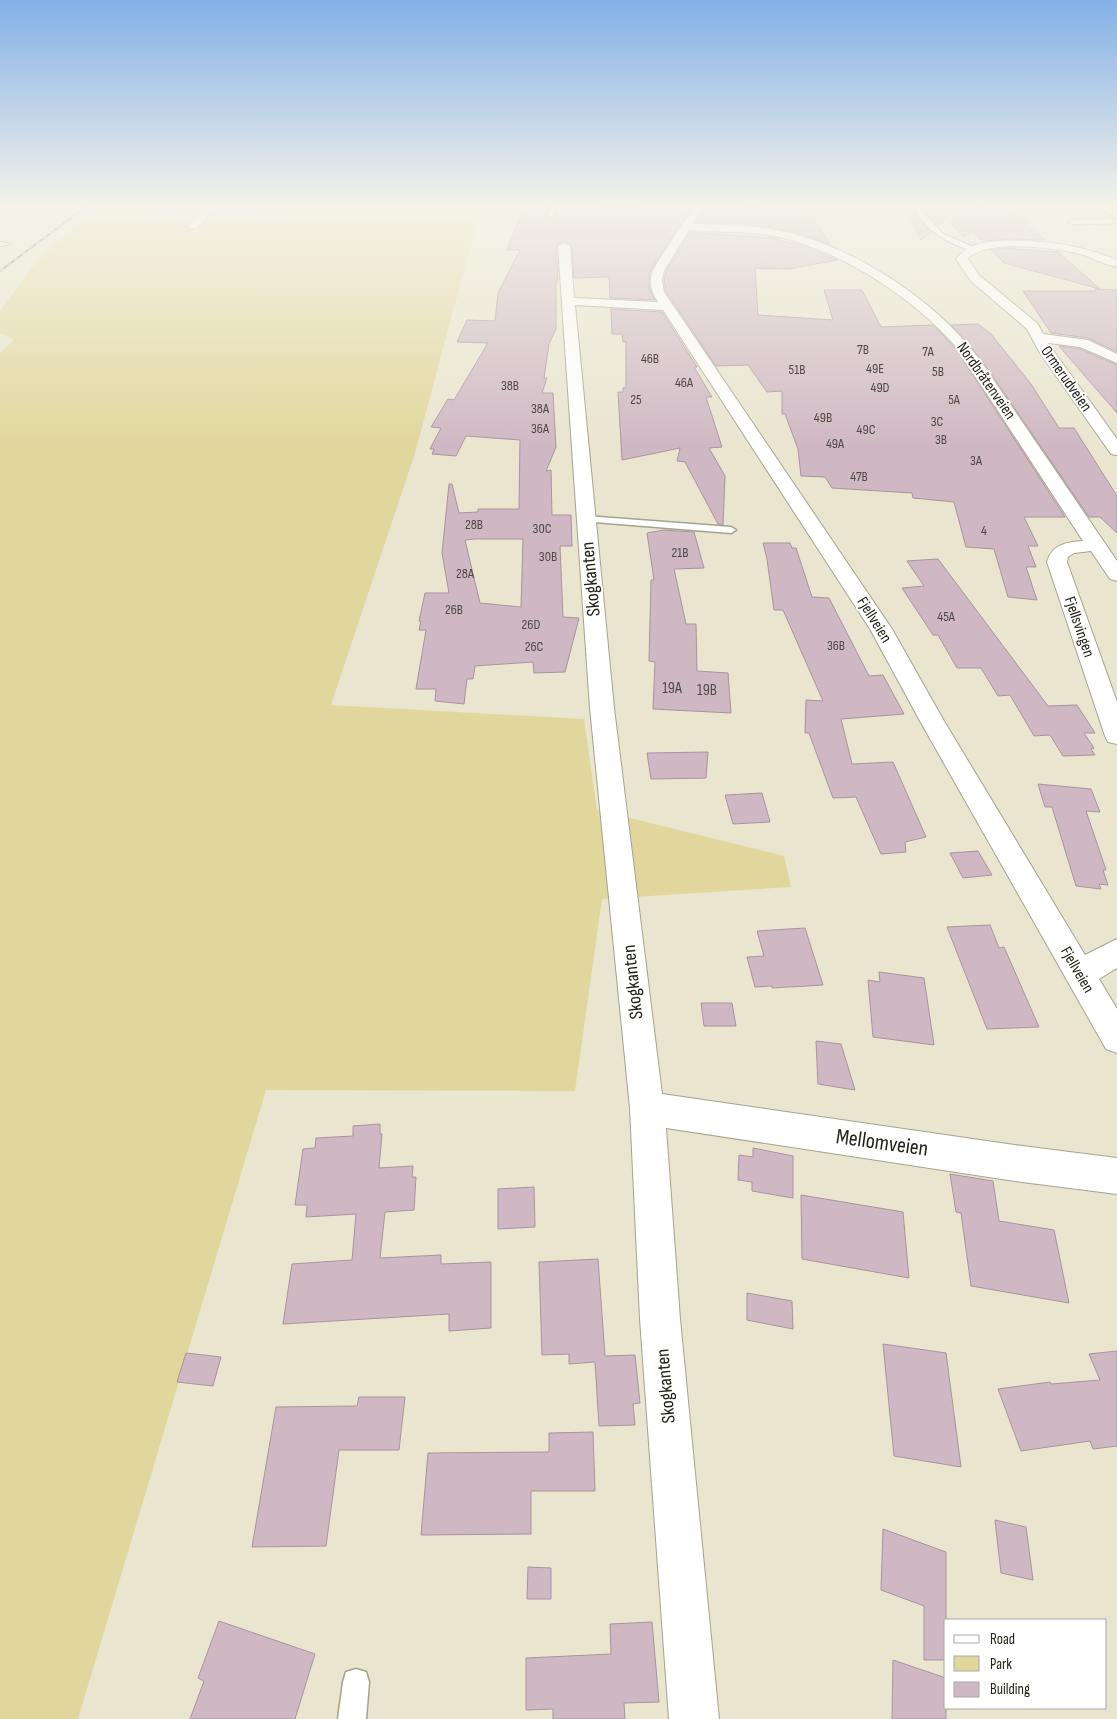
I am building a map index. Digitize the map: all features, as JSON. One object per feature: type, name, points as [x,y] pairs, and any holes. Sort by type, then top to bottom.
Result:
[{"type":"street","name":"Skogkanten","points":[[567,286],[602,708],[647,1108],[660,1319],[694,1719]]},
{"type":"street","name":"Fjellveien","points":[[656,286],[666,306],[787,485],[881,629],[937,730],[1117,1038]]},
{"type":"street","name":"Nordbråtenveien","points":[[889,286],[923,308],[956,338],[1117,575]]},
{"type":"street","name":"Ormerudveien","points":[[984,286],[1027,321],[1117,450]]},
{"type":"street","points":[[568,301],[666,306]]},
{"type":"street","points":[[1037,337],[1083,343],[1117,359]]},
{"type":"street","name":"Fjellsvingen","points":[[1095,545],[1069,548],[1059,554],[1057,562],[1117,736]]},
{"type":"street","points":[[1080,974],[1117,952]]},
{"type":"street","name":"Mellomveien","points":[[647,1108],[1012,1163],[1117,1176]]},
{"type":"lane","points":[[586,519],[731,530]]},
{"type":"lane","points":[[352,1719],[356,1682]]},
{"type":"green space","points":[[18,286],[460,286],[415,453],[331,705],[584,719],[597,810],[784,856],[791,887],[602,899],[575,1091],[266,1090],[78,1719],[0,1719],[0,353],[14,340],[0,334],[0,311]]},
{"type":"building","points":[[501,286],[556,286],[556,329],[549,344],[544,378],[547,378],[542,393],[553,393],[556,447],[546,471],[551,470],[552,515],[571,515],[572,546],[560,546],[563,617],[579,618],[565,672],[534,673],[533,662],[475,666],[473,679],[467,679],[464,704],[435,701],[436,689],[416,689],[426,630],[419,630],[421,621],[419,621],[425,593],[449,593],[442,553],[449,484],[452,484],[459,513],[478,512],[478,509],[519,509],[520,440],[466,436],[456,456],[432,454],[434,449],[430,449],[441,428],[431,427],[448,399],[454,400],[488,343],[457,342],[467,320],[495,321],[498,293]],"holes":[[[523,539],[521,607],[480,603],[465,540]]]},
{"type":"building","points":[[609,286],[649,286],[655,300],[610,298]]},
{"type":"building","points":[[665,286],[756,286],[758,315],[833,320],[824,290],[862,290],[881,327],[932,325],[956,349],[1065,517],[1024,517],[1038,546],[1028,546],[1036,567],[1026,567],[1037,600],[1008,597],[994,549],[966,547],[954,502],[913,498],[912,493],[832,488],[825,477],[801,476],[798,449],[785,414],[782,414],[782,391],[767,392],[748,365],[716,366],[666,291]]},
{"type":"building","points":[[1095,289],[1117,290],[1117,352],[1088,338],[1051,333],[1023,291],[1095,291]]},
{"type":"building","points":[[611,309],[662,312],[697,367],[694,367],[712,397],[706,397],[722,447],[709,448],[725,476],[723,525],[718,524],[685,462],[677,461],[680,448],[622,460],[618,392],[623,392],[623,388],[626,388],[626,342],[623,342],[622,334],[612,334]]},
{"type":"building","points":[[978,324],[991,334],[1031,384],[1059,428],[1074,428],[1117,496],[1117,533],[1100,517],[1089,517],[981,359],[951,325]]},
{"type":"building","points":[[1059,346],[1080,349],[1117,365],[1117,413]]},
{"type":"building","points":[[664,530],[694,532],[704,568],[674,569],[686,624],[696,624],[697,671],[728,673],[731,713],[653,709],[655,662],[649,661],[651,580],[654,580],[647,533]]},
{"type":"building","points":[[763,543],[790,543],[792,548],[796,548],[812,597],[829,598],[869,676],[883,675],[904,714],[841,719],[852,764],[893,762],[926,837],[905,842],[906,852],[881,854],[856,797],[833,798],[809,733],[805,733],[806,700],[823,701],[783,610],[774,610]]},
{"type":"building","points":[[938,559],[1048,706],[1077,705],[1095,733],[1084,733],[1094,748],[1091,749],[1095,755],[1063,756],[1050,735],[1034,736],[1010,695],[998,696],[981,668],[957,668],[938,635],[933,635],[902,588],[924,586],[907,561]]},
{"type":"building","points":[[708,752],[706,778],[651,779],[647,753]]},
{"type":"building","points":[[1038,784],[1091,789],[1100,812],[1086,811],[1106,870],[1103,870],[1108,885],[1099,884],[1101,889],[1076,886],[1052,807],[1045,807]]},
{"type":"building","points":[[762,793],[770,822],[733,824],[725,795]]},
{"type":"building","points":[[978,851],[992,875],[963,878],[950,853]]},
{"type":"building","points":[[990,925],[999,948],[1004,947],[1039,1027],[987,1029],[947,927]]},
{"type":"building","points":[[805,928],[823,985],[755,987],[747,957],[764,956],[757,931]]},
{"type":"building","points":[[879,972],[924,978],[934,1045],[873,1037],[868,980],[880,982]]},
{"type":"building","points":[[701,1003],[732,1003],[736,1026],[704,1026]]},
{"type":"building","points":[[816,1041],[841,1044],[855,1090],[818,1084]]},
{"type":"building","points":[[380,1124],[380,1134],[382,1134],[379,1168],[413,1166],[412,1177],[416,1177],[414,1210],[385,1212],[380,1258],[441,1255],[441,1264],[491,1262],[491,1328],[449,1331],[449,1314],[283,1324],[292,1264],[352,1260],[356,1214],[306,1217],[307,1205],[295,1205],[303,1149],[315,1148],[316,1138],[353,1136],[353,1126]]},
{"type":"building","points":[[753,1148],[793,1156],[793,1198],[752,1191],[752,1182],[738,1180],[739,1155],[753,1157]]},
{"type":"building","points":[[950,1174],[993,1181],[999,1221],[1054,1230],[1069,1303],[971,1286],[961,1213],[956,1212]]},
{"type":"building","points":[[534,1187],[535,1227],[498,1229],[498,1189]]},
{"type":"building","points":[[801,1195],[903,1212],[909,1278],[802,1259]]},
{"type":"building","points":[[598,1259],[605,1356],[635,1355],[640,1403],[633,1404],[635,1425],[599,1426],[595,1362],[569,1364],[569,1354],[542,1355],[539,1262]]},
{"type":"building","points":[[747,1293],[792,1301],[793,1329],[747,1320]]},
{"type":"building","points":[[883,1344],[946,1353],[961,1467],[894,1456]]},
{"type":"building","points":[[1117,1351],[1117,1446],[1093,1449],[1090,1441],[1021,1451],[998,1389],[1050,1382],[1051,1384],[1100,1380],[1089,1354]]},
{"type":"building","points":[[186,1353],[221,1357],[213,1386],[177,1382]]},
{"type":"building","points":[[359,1397],[405,1397],[399,1450],[339,1450],[326,1546],[252,1547],[276,1407],[357,1406]]},
{"type":"building","points":[[593,1432],[595,1491],[531,1491],[531,1534],[421,1535],[428,1453],[549,1452],[549,1433]]},
{"type":"building","points":[[995,1520],[1026,1527],[1033,1580],[1001,1573]]},
{"type":"building","points":[[883,1529],[946,1552],[944,1660],[924,1660],[924,1606],[881,1590]]},
{"type":"building","points":[[528,1567],[551,1568],[551,1599],[527,1599]]},
{"type":"building","points":[[219,1621],[315,1654],[295,1719],[190,1719],[204,1681],[198,1678]]},
{"type":"building","points":[[652,1622],[659,1702],[624,1703],[625,1719],[553,1719],[553,1709],[526,1710],[526,1658],[611,1654],[610,1624]]},
{"type":"building","points":[[893,1660],[944,1677],[944,1709],[946,1709],[946,1719],[892,1719]]}]
